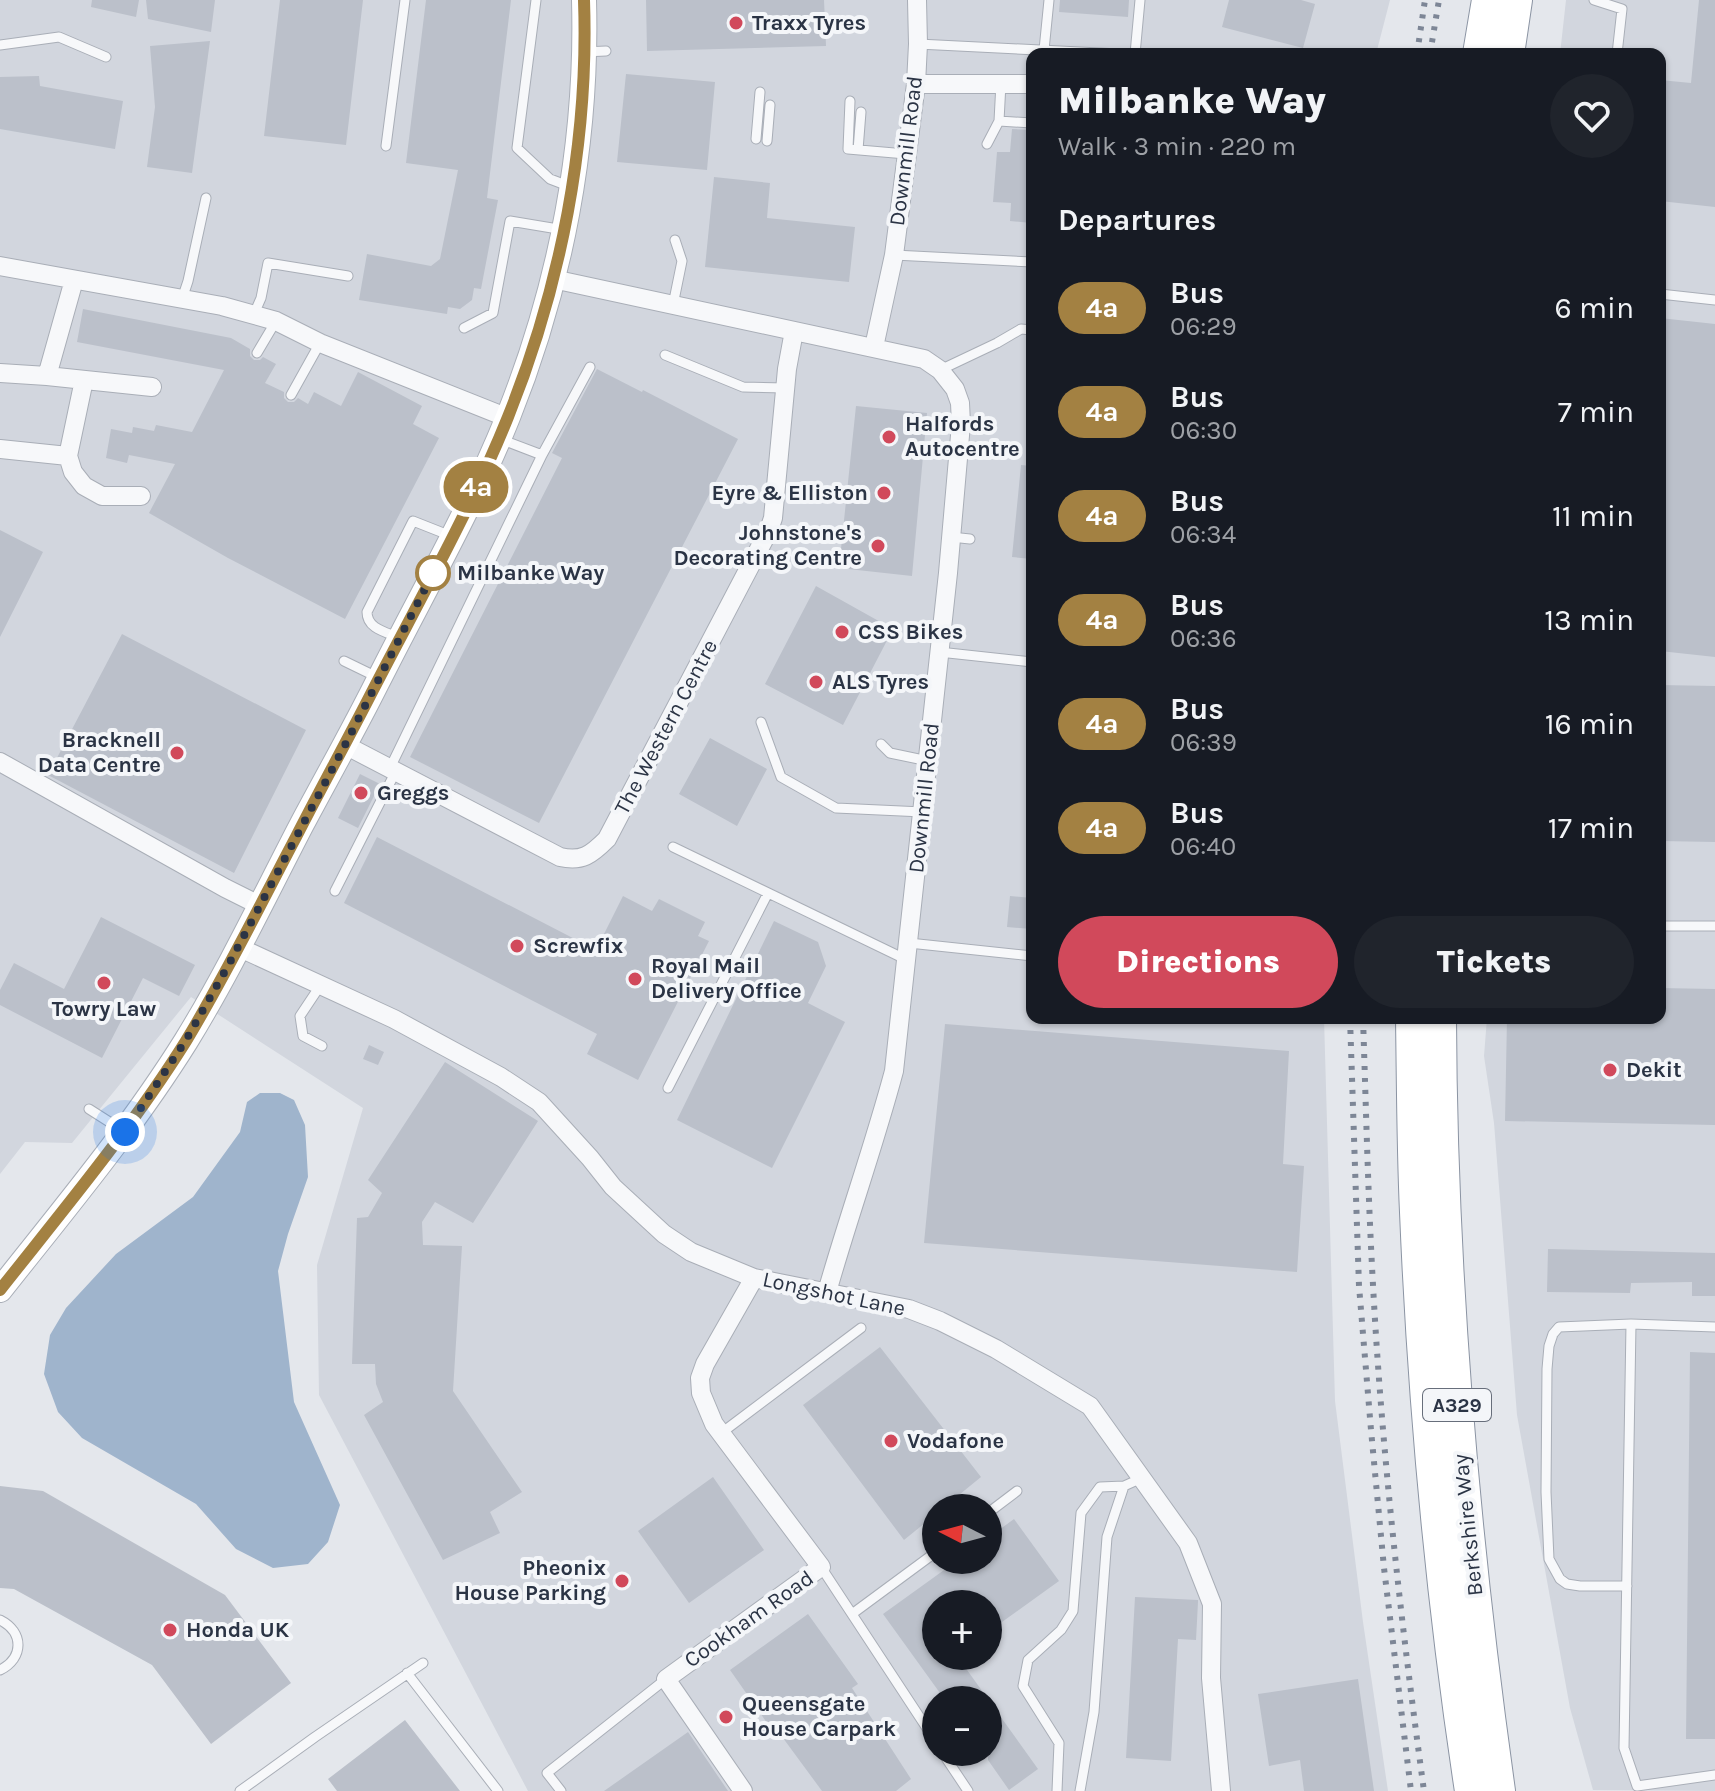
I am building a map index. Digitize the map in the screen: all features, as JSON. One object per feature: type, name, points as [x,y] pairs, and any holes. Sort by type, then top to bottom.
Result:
[{"type":"highway","points":[[1480,48],[1488,0]]},
{"type":"highway","points":[[1509,48],[1516,0]]},
{"type":"highway","name":"Berkshire Way","points":[[1412,1024],[1416,1212],[1429,1418],[1439,1538],[1471,1791]]},
{"type":"highway","name":"Berkshire Way","points":[[1440,1024],[1445,1207],[1459,1433],[1499,1791]]},
{"type":"street","points":[[0,1290],[125,1132],[186,1040],[261,906],[345,745],[452,536],[503,428],[535,343],[564,230],[595,52],[584,0]]},
{"type":"street","name":"Downmill Road","points":[[874,347],[894,255],[916,84],[917,0]]},
{"type":"street","points":[[916,84],[1026,84]]},
{"type":"street","points":[[0,266],[222,306],[276,321],[503,428]]},
{"type":"street","points":[[553,279],[874,347],[924,359],[940,370]]},
{"type":"street","points":[[47,376],[74,280]]},
{"type":"street","name":"The Western Centre","points":[[345,745],[560,857],[574,860],[598,848],[607,839],[769,530],[773,518],[785,388],[794,331]]},
{"type":"street","name":"Downmill Road","points":[[827,1292],[894,1071],[939,652],[961,538],[960,403],[955,389],[940,370]]},
{"type":"street","points":[[0,373],[152,387]]},
{"type":"street","points":[[84,380],[68,456],[73,472],[84,486],[102,496],[141,496]]},
{"type":"street","points":[[0,449],[68,456]]},
{"type":"street","points":[[0,762],[261,906]]},
{"type":"street","name":"Longshot Lane","points":[[238,947],[394,1019],[514,1085],[539,1102],[613,1187],[664,1234],[691,1252],[754,1278],[909,1309],[1065,1382],[1090,1406],[1188,1543],[1212,1604],[1211,1678],[1221,1791]]},
{"type":"street","name":"Cookham Road","points":[[743,1791],[666,1679],[821,1567],[720,1434],[701,1393],[700,1378],[705,1364],[754,1278]]},
{"type":"lane","points":[[386,146],[405,0]]},
{"type":"lane","points":[[536,0],[517,148],[550,179],[572,187]]},
{"type":"lane","points":[[1044,48],[1049,0]]},
{"type":"lane","points":[[1136,48],[1140,0]]},
{"type":"lane","points":[[1594,0],[1622,9],[1618,48]]},
{"type":"lane","points":[[0,45],[59,37],[106,57]]},
{"type":"lane","points":[[918,44],[1026,49]]},
{"type":"lane","points":[[987,144],[999,121],[1001,83]]},
{"type":"lane","points":[[760,92],[762,140],[770,105]]},
{"type":"lane","points":[[850,101],[848,149],[906,154]]},
{"type":"lane","points":[[858,150],[861,112]]},
{"type":"lane","points":[[999,121],[1026,123]]},
{"type":"lane","points":[[182,299],[206,198]]},
{"type":"lane","points":[[464,328],[493,313],[510,221],[564,230]]},
{"type":"lane","points":[[673,305],[682,261],[675,240]]},
{"type":"lane","points":[[894,255],[1026,262]]},
{"type":"lane","points":[[254,314],[261,298],[268,263],[348,276]]},
{"type":"lane","points":[[1666,295],[1715,300]]},
{"type":"lane","points":[[257,353],[276,321]]},
{"type":"lane","points":[[940,370],[1021,329],[1026,329]]},
{"type":"lane","points":[[291,395],[320,343]]},
{"type":"lane","points":[[665,355],[743,387],[785,388]]},
{"type":"lane","points":[[335,891],[542,455],[590,367]]},
{"type":"lane","points":[[503,428],[542,455]]},
{"type":"lane","points":[[400,638],[370,624],[367,612],[413,521],[452,536]]},
{"type":"lane","points":[[939,652],[1026,661]]},
{"type":"lane","points":[[344,661],[379,678]]},
{"type":"lane","points":[[761,722],[781,777],[836,808],[923,812]]},
{"type":"lane","points":[[881,744],[890,753],[928,761]]},
{"type":"lane","points":[[673,847],[768,893],[908,951],[1026,956]]},
{"type":"lane","points":[[668,1088],[768,893]]},
{"type":"lane","points":[[1666,926],[1715,926]]},
{"type":"lane","points":[[320,986],[300,1016],[303,1036],[322,1046]]},
{"type":"lane","points":[[89,1109],[125,1132]]},
{"type":"lane","points":[[1631,1324],[1624,1748],[1637,1786],[1715,1775]]},
{"type":"lane","points":[[1627,1586],[1567,1584],[1560,1579],[1549,1559],[1547,1369],[1553,1334],[1559,1327],[1631,1324],[1715,1327]]},
{"type":"lane","points":[[720,1434],[861,1328]]},
{"type":"lane","points":[[1057,1791],[1059,1743],[1023,1686],[1028,1660],[1061,1630],[1073,1611],[1081,1513],[1100,1487],[1124,1486],[1142,1478]]},
{"type":"lane","points":[[1080,1791],[1094,1712],[1107,1537],[1124,1486]]},
{"type":"lane","points":[[1002,1502],[1017,1491]]},
{"type":"lane","points":[[852,1614],[922,1562]]},
{"type":"lane","points":[[821,1567],[922,1721]]},
{"type":"lane","points":[[0,1620],[12,1628],[18,1645],[12,1662],[0,1670]]},
{"type":"lane","points":[[240,1791],[423,1663]]},
{"type":"lane","points":[[407,1673],[498,1791]]},
{"type":"lane","points":[[561,1791],[547,1773],[666,1679]]},
{"type":"lane","points":[[951,1766],[968,1791]]},
{"type":"shaded area","points":[[0,0],[1390,0],[1378,48],[1026,48],[1026,1024],[1324,1024],[1335,1401],[1388,1791],[528,1791],[319,1395],[317,1265],[363,1108],[191,997],[72,1143],[25,1142],[0,1174]]},
{"type":"shaded area","points":[[1566,0],[1715,0],[1715,1791],[1593,1790],[1570,1708],[1517,1415],[1494,1123],[1484,1056],[1487,1024],[1666,1024],[1666,48],[1561,48]]},
{"type":"water","points":[[260,1093],[280,1093],[294,1100],[305,1125],[308,1177],[278,1271],[294,1402],[340,1505],[328,1542],[308,1564],[273,1568],[236,1549],[196,1504],[82,1438],[58,1412],[44,1374],[50,1335],[66,1308],[116,1254],[193,1197],[240,1132],[247,1102]]},
{"type":"building","points":[[92,0],[139,0],[136,17],[91,7]]},
{"type":"building","points":[[146,0],[215,0],[211,32],[148,19]]},
{"type":"building","points":[[280,0],[363,0],[346,145],[264,136]]},
{"type":"building","points":[[426,0],[511,0],[487,198],[498,200],[481,289],[474,288],[472,300],[460,309],[448,307],[447,314],[359,300],[367,254],[431,266],[440,259],[458,170],[406,163]]},
{"type":"building","name":"Traxx Tyres","points":[[646,0],[824,0],[826,46],[647,51]]},
{"type":"building","points":[[1060,0],[1129,0],[1128,17],[1059,12]]},
{"type":"building","points":[[1229,0],[1301,0],[1315,4],[1303,48],[1222,27]]},
{"type":"building","points":[[1699,0],[1715,0],[1715,207],[1666,202],[1666,81],[1691,83]]},
{"type":"building","points":[[210,41],[192,173],[147,167],[155,107],[150,46]]},
{"type":"building","points":[[626,74],[715,82],[707,170],[617,162]]},
{"type":"building","points":[[39,76],[40,86],[123,101],[115,149],[0,129],[0,77]]},
{"type":"building","points":[[1012,129],[1026,130],[1026,222],[1010,221],[1011,203],[993,202],[997,152],[1010,152]]},
{"type":"building","points":[[714,177],[770,183],[767,218],[855,227],[849,282],[705,267]]},
{"type":"building","points":[[83,309],[231,338],[250,349],[254,360],[263,357],[276,364],[265,383],[284,392],[288,402],[298,398],[308,404],[314,392],[341,406],[358,372],[422,406],[413,424],[439,438],[345,619],[149,513],[175,464],[129,455],[127,463],[106,458],[111,429],[132,433],[133,427],[154,431],[156,425],[192,432],[224,370],[77,342]]},
{"type":"building","points":[[1666,319],[1715,324],[1715,657],[1666,652]]},
{"type":"building","points":[[597,369],[738,439],[539,823],[410,757],[562,458],[552,453]]},
{"type":"building","points":[[856,406],[927,413],[912,576],[839,568]]},
{"type":"building","points":[[1021,465],[1026,465],[1026,558],[1012,557]]},
{"type":"building","points":[[0,530],[43,552],[0,637]]},
{"type":"building","points":[[816,586],[893,629],[843,725],[765,684]]},
{"type":"building","name":"Bracknell Data Centre","points":[[122,634],[306,730],[234,873],[48,775]]},
{"type":"building","points":[[1666,685],[1715,686],[1715,842],[1666,841]]},
{"type":"building","points":[[710,738],[767,769],[737,826],[679,794]]},
{"type":"building","points":[[360,774],[380,784],[358,828],[338,818]]},
{"type":"building","points":[[377,837],[596,950],[623,896],[652,911],[659,899],[705,922],[698,936],[709,941],[638,1080],[587,1054],[597,1034],[344,903]]},
{"type":"building","points":[[1010,896],[1026,897],[1026,929],[1007,927]]},
{"type":"building","name":"Towry Law","points":[[101,917],[195,965],[179,996],[143,978],[102,1058],[0,1005],[0,990],[14,963],[64,989]]},
{"type":"building","points":[[774,921],[818,942],[826,966],[808,1003],[845,1022],[772,1168],[677,1120]]},
{"type":"building","name":"Dekit","points":[[1666,988],[1715,989],[1715,1125],[1505,1121],[1507,1024],[1666,1024]]},
{"type":"building","points":[[945,1024],[1289,1051],[1283,1164],[1304,1166],[1297,1272],[924,1243]]},
{"type":"building","points":[[369,1045],[384,1052],[378,1065],[363,1059]]},
{"type":"building","points":[[445,1062],[538,1121],[473,1223],[435,1202],[422,1222],[423,1245],[462,1246],[453,1391],[522,1492],[490,1512],[500,1533],[443,1560],[364,1415],[383,1402],[376,1384],[375,1364],[352,1364],[357,1218],[368,1217],[382,1193],[368,1180]]},
{"type":"building","points":[[1548,1249],[1715,1253],[1715,1296],[1692,1296],[1692,1282],[1631,1283],[1630,1293],[1547,1292]]},
{"type":"building","name":"Vodafone","points":[[880,1347],[981,1477],[960,1494],[922,1494],[922,1525],[904,1540],[803,1405]]},
{"type":"building","points":[[1690,1352],[1715,1353],[1715,1739],[1686,1739]]},
{"type":"building","points":[[713,1477],[764,1550],[689,1603],[638,1531]]},
{"type":"building","name":"Honda UK","points":[[0,1486],[43,1491],[225,1595],[291,1683],[211,1744],[152,1665],[14,1589],[0,1588]]},
{"type":"building","points":[[1014,1519],[1059,1581],[1002,1622],[1002,1590],[922,1590],[922,1668],[883,1614],[939,1574],[1002,1574],[1002,1528]]},
{"type":"building","points":[[1135,1597],[1198,1600],[1196,1640],[1178,1639],[1171,1761],[1126,1758]]},
{"type":"building","points":[[808,1614],[858,1684],[852,1688],[911,1779],[896,1791],[822,1791],[783,1738],[779,1740],[730,1670]]},
{"type":"building","points":[[923,1670],[967,1670],[979,1686],[935,1686]]},
{"type":"building","points":[[1358,1679],[1374,1791],[1304,1791],[1300,1760],[1269,1766],[1258,1694]]},
{"type":"building","points":[[1002,1719],[1038,1769],[1009,1790],[992,1766],[1002,1766]]},
{"type":"building","points":[[405,1720],[460,1791],[337,1791],[328,1779]]},
{"type":"building","points":[[688,1732],[728,1791],[604,1791]]},
{"type":"railway","points":[[1418,48],[1425,0]]},
{"type":"railway","points":[[1431,48],[1439,0]]},
{"type":"railway","points":[[1350,1024],[1359,1286],[1384,1568],[1411,1791]]},
{"type":"railway","points":[[1363,1024],[1371,1252],[1382,1412],[1400,1602],[1424,1791]]},
{"type":"bus line","name":"4a","points":[[0,1290],[125,1132],[186,1040],[261,906],[480,481],[508,418],[535,343],[559,259],[579,129],[584,0]]},
{"type":"place","name":"Traxx Tyres","points":[[736,23]]},
{"type":"place","name":"Halfords Autocentre","points":[[889,437]]},
{"type":"place","name":"Eyre & Elliston","points":[[884,493]]},
{"type":"place","name":"Johnstone's Decorating Centre","points":[[878,546]]},
{"type":"place","name":"Milbanke Way","points":[[433,573]]},
{"type":"place","name":"CSS Bikes","points":[[842,632]]},
{"type":"place","name":"ALS Tyres","points":[[816,682]]},
{"type":"place","name":"Bracknell Data Centre","points":[[177,753]]},
{"type":"place","name":"Greggs","points":[[361,793]]},
{"type":"place","name":"Screwfix","points":[[517,946]]},
{"type":"place","name":"Royal Mail Delivery Office","points":[[635,979]]},
{"type":"place","name":"Towry Law","points":[[104,983]]},
{"type":"place","name":"Dekit","points":[[1610,1070]]},
{"type":"place","name":"Vodafone","points":[[891,1441]]},
{"type":"place","name":"Pheonix House Parking","points":[[622,1581]]},
{"type":"place","name":"Honda UK","points":[[170,1630]]},
{"type":"place","name":"Queensgate House Carpark","points":[[726,1717]]},
{"type":"route","points":[[125,1132],[186,1040],[261,906],[433,573]]}]
